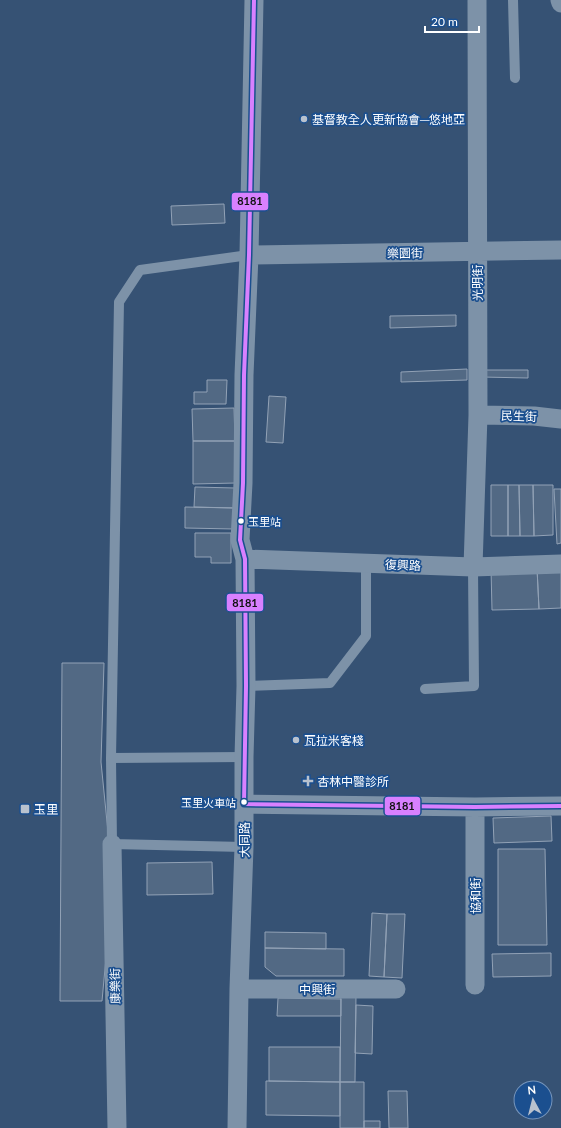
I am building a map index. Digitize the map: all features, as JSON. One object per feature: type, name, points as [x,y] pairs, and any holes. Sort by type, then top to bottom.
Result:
[{"type":"street","name":"大同路","points":[[237,1128],[239,989],[244,847],[246,686],[245,559],[240,540],[244,375],[249,255],[254,0]]},
{"type":"street","name":"光明街","points":[[473,567],[478,415],[476,0]]},
{"type":"street","name":"樂園街","points":[[249,255],[561,250]]},
{"type":"street","name":"民生街","points":[[478,415],[534,416],[561,419]]},
{"type":"street","name":"復興路","points":[[245,559],[473,567],[561,564]]},
{"type":"street","points":[[244,804],[475,807],[561,806]]},
{"type":"street","name":"協和街","points":[[475,807],[475,985]]},
{"type":"street","name":"康樂街","points":[[112,844],[117,1128]]},
{"type":"street","name":"中興街","points":[[239,989],[396,989]]},
{"type":"lane","points":[[513,0],[515,78]]},
{"type":"lane","points":[[244,847],[112,844],[111,758],[119,302],[140,270],[249,255]]},
{"type":"lane","points":[[246,686],[330,683],[366,636],[366,563]]},
{"type":"lane","points":[[425,689],[474,686],[473,567]]},
{"type":"lane","points":[[111,758],[244,757]]},
{"type":"building","points":[[224,204],[225,223],[172,225],[171,206]]},
{"type":"building","points":[[456,315],[456,326],[390,328],[390,316]]},
{"type":"building","points":[[467,369],[467,380],[401,382],[401,372]]},
{"type":"building","points":[[482,370],[528,370],[528,378],[481,377]]},
{"type":"building","points":[[207,380],[227,380],[226,404],[194,404],[194,392],[207,392]]},
{"type":"building","points":[[269,396],[286,397],[283,443],[266,442]]},
{"type":"building","points":[[234,408],[235,441],[193,441],[192,409]]},
{"type":"building","points":[[193,441],[235,441],[236,483],[193,484]]},
{"type":"building","points":[[491,485],[508,485],[508,536],[491,536]]},
{"type":"building","points":[[508,485],[519,485],[520,536],[508,536]]},
{"type":"building","points":[[519,485],[533,485],[534,536],[520,536]]},
{"type":"building","points":[[533,485],[553,485],[553,535],[534,536]]},
{"type":"building","points":[[195,487],[235,488],[235,508],[194,507]]},
{"type":"building","points":[[554,489],[561,489],[561,543],[557,544]]},
{"type":"building","points":[[185,507],[235,508],[234,529],[185,528]]},
{"type":"building","points":[[195,533],[231,533],[231,563],[211,563],[211,557],[195,557]]},
{"type":"building","points":[[561,567],[561,608],[539,609],[537,568]]},
{"type":"building","points":[[537,568],[539,609],[492,610],[491,569]]},
{"type":"building","points":[[62,663],[104,663],[101,762],[113,882],[102,1001],[60,1001]]},
{"type":"building","points":[[551,816],[552,841],[494,843],[493,818]]},
{"type":"building","points":[[498,849],[545,849],[547,945],[498,945]]},
{"type":"building","points":[[212,862],[213,894],[147,895],[147,863]]},
{"type":"building","points":[[372,913],[387,914],[384,977],[369,976]]},
{"type":"building","points":[[387,914],[405,914],[402,978],[384,977]]},
{"type":"building","points":[[265,932],[326,933],[326,949],[265,948]]},
{"type":"building","points":[[265,948],[344,949],[344,976],[276,976],[265,967]]},
{"type":"building","points":[[551,953],[551,976],[493,977],[492,954]]},
{"type":"building","points":[[341,993],[356,993],[355,1082],[340,1082]]},
{"type":"building","points":[[278,998],[341,999],[341,1016],[277,1016]]},
{"type":"building","points":[[356,1005],[373,1006],[372,1054],[355,1053]]},
{"type":"building","points":[[269,1047],[340,1047],[340,1082],[269,1081]]},
{"type":"building","points":[[266,1081],[340,1082],[340,1116],[266,1115]]},
{"type":"building","points":[[340,1082],[364,1082],[364,1128],[340,1128]]},
{"type":"building","points":[[388,1091],[407,1091],[408,1128],[389,1128]]},
{"type":"building","points":[[364,1121],[380,1121],[380,1128],[364,1128]]},
{"type":"transit line","name":"8181","points":[[244,804],[246,686],[245,559],[240,540],[243,483],[244,375],[249,255],[254,0]]},
{"type":"transit line","name":"8181","points":[[244,804],[475,807],[561,806]]},
{"type":"place","name":"基督教全人更新協會─悠地亞","points":[[304,119]]},
{"type":"place","name":"玉里站","points":[[241,521]]},
{"type":"place","name":"瓦拉米客棧","points":[[296,740]]},
{"type":"place","name":"杏林中醫診所","points":[[308,781]]},
{"type":"place","name":"玉里火車站","points":[[244,802]]},
{"type":"place","name":"玉里","points":[[25,809]]}]
